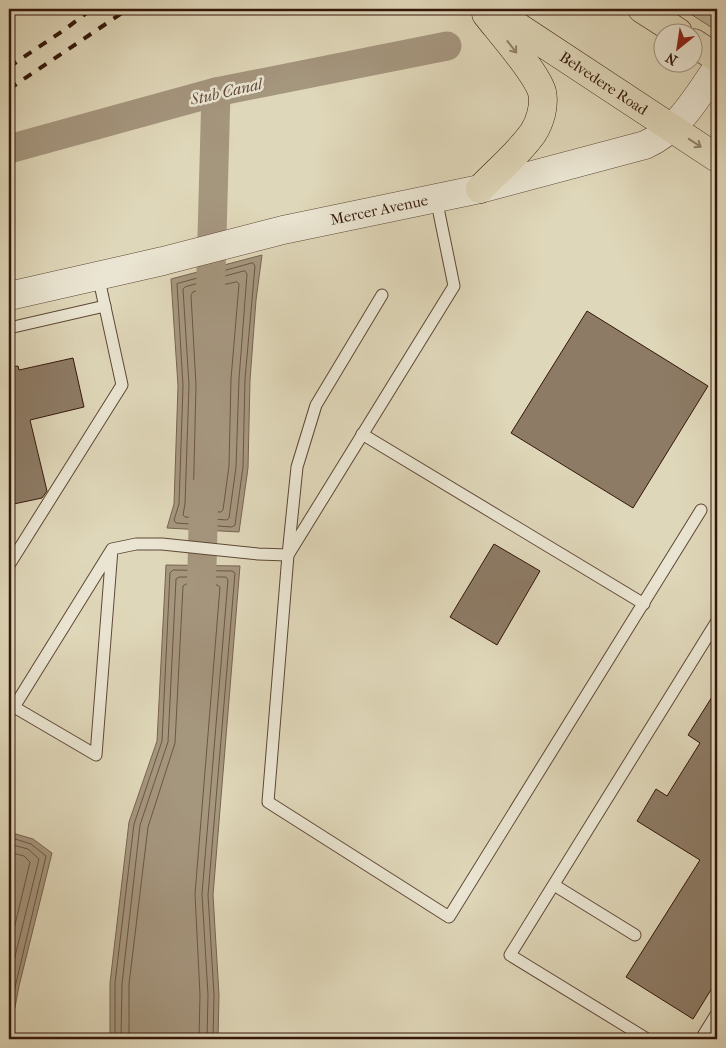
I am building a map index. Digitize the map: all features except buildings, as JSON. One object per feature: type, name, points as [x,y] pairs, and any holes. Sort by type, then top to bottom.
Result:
[{"type":"main road","points":[[480,189],[533,133],[540,119],[543,102],[542,92],[532,73],[482,9]]},
{"type":"main road","name":"Belvedere Road","points":[[491,9],[717,158]]},
{"type":"main road","points":[[642,9],[662,22]]},
{"type":"main road","points":[[704,50],[717,58]]},
{"type":"street","name":"Mercer Avenue","points":[[9,296],[283,230],[480,189],[645,145],[663,136],[672,128],[687,111],[717,68]]},
{"type":"lane","points":[[288,554],[454,286],[436,198]]},
{"type":"lane","points":[[9,565],[122,385],[98,276]]},
{"type":"lane","points":[[382,295],[316,405],[297,468],[288,554],[268,802],[449,917],[701,510]]},
{"type":"lane","points":[[9,328],[105,306]]},
{"type":"lane","points":[[362,434],[644,604]]},
{"type":"lane","points":[[112,549],[96,755],[14,706],[112,549],[136,544],[162,544],[258,554],[288,554]]},
{"type":"lane","points":[[646,1039],[510,955],[717,621]]},
{"type":"lane","points":[[554,885],[636,935]]},
{"type":"lane","points":[[701,1039],[717,1013]]},
{"type":"shaded area","points":[[683,9],[717,9],[717,31]]},
{"type":"water","points":[[262,255],[256,300],[250,380],[248,468],[239,532],[167,528],[174,504],[178,386],[171,279]]},
{"type":"water","points":[[166,565],[240,566],[213,895],[219,995],[218,1039],[110,1039],[110,983],[129,822],[157,741]]},
{"type":"water","points":[[9,832],[33,839],[52,853],[19,986],[9,1039]]},
{"type":"waterway","name":"Stub Canal","points":[[9,149],[216,92],[447,46]]},
{"type":"waterway","points":[[210,308],[216,92]]},
{"type":"waterway","points":[[201,605],[204,490]]},
{"type":"railway","points":[[9,67],[92,9]]},
{"type":"railway","points":[[9,89],[128,9]]}]
